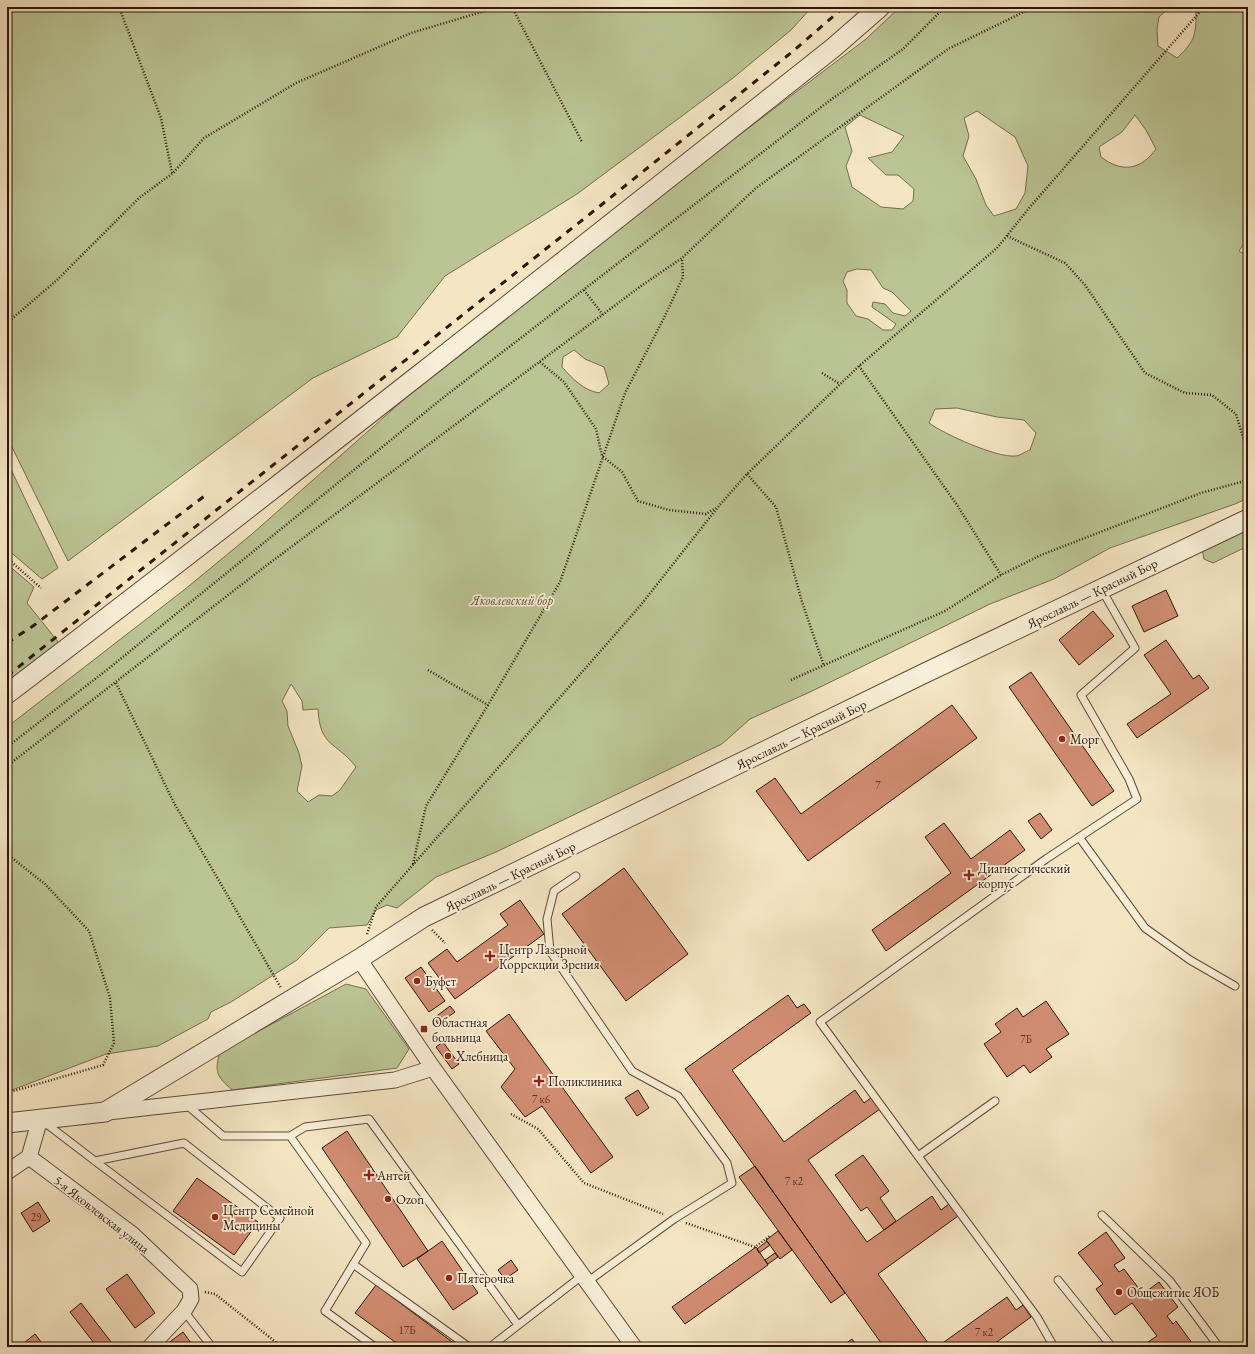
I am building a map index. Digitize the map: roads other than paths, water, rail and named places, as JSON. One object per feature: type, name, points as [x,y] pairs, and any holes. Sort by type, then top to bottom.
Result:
[{"type":"street","points":[[7,694],[221,531],[527,291],[833,48],[880,7]]},
{"type":"street","name":"Ярославль — Красный Бор","points":[[105,1112],[289,1002],[424,917],[1102,588],[1248,519]]},
{"type":"street","points":[[359,959],[433,1068],[634,1347]]},
{"type":"street","points":[[7,1123],[395,1080],[433,1068]]},
{"type":"street","points":[[7,1172],[29,1157],[40,1119]]},
{"type":"street","name":"5-я Яковлевская улица","points":[[29,1157],[132,1234],[190,1289],[191,1299],[184,1311]]},
{"type":"street","points":[[150,1347],[184,1311]]},
{"type":"lane","points":[[1054,1347],[1036,1317],[820,1022],[1079,837],[1137,799],[1129,779],[1081,695],[1135,648],[1102,588]]},
{"type":"lane","points":[[1079,837],[1145,928],[1190,960],[1235,986]]},
{"type":"lane","points":[[490,1347],[518,1325],[585,1278],[674,1219],[732,1183],[727,1162],[678,1096],[632,1071],[550,952],[547,919],[554,891],[576,876]]},
{"type":"lane","points":[[918,1156],[994,1101]]},
{"type":"lane","points":[[185,1104],[223,1136],[290,1136],[305,1127],[369,1119],[518,1325]]},
{"type":"lane","points":[[40,1119],[95,1161],[242,1272],[280,1218],[184,1143],[95,1161]]},
{"type":"lane","points":[[290,1136],[366,1243],[325,1311],[374,1347]]},
{"type":"lane","points":[[1102,1215],[1170,1281],[1216,1343],[1212,1347]]},
{"type":"lane","points":[[353,1264],[469,1347]]},
{"type":"lane","points":[[1058,1280],[1112,1347]]},
{"type":"lane","points":[[184,1311],[212,1347]]},
{"type":"railway","points":[[7,676],[600,206],[792,52],[844,7]]},
{"type":"railway","points":[[7,643],[33,626],[207,494]]},
{"type":"place","name":"Морг","points":[[1062,739]]},
{"type":"place","name":"Диагностический корпус","points":[[969,875]]},
{"type":"place","name":"Центр Лазерной Коррекции Зрения","points":[[490,956]]},
{"type":"place","name":"Буфет","points":[[417,981]]},
{"type":"place","name":"Областная больница","points":[[424,1029]]},
{"type":"place","name":"Хлебница","points":[[448,1056]]},
{"type":"place","name":"Поликлиника","points":[[539,1081]]},
{"type":"place","name":"Антей","points":[[369,1175]]},
{"type":"place","name":"Ozon","points":[[388,1199]]},
{"type":"place","name":"Центр Семейной Медицины","points":[[215,1217]]},
{"type":"place","name":"Пятёрочка","points":[[449,1278]]},
{"type":"place","name":"Общежитие ЯОБ","points":[[1119,1292]]},
{"type":"park label","name":"Яковлевский бор","points":[[512,600]]}]
